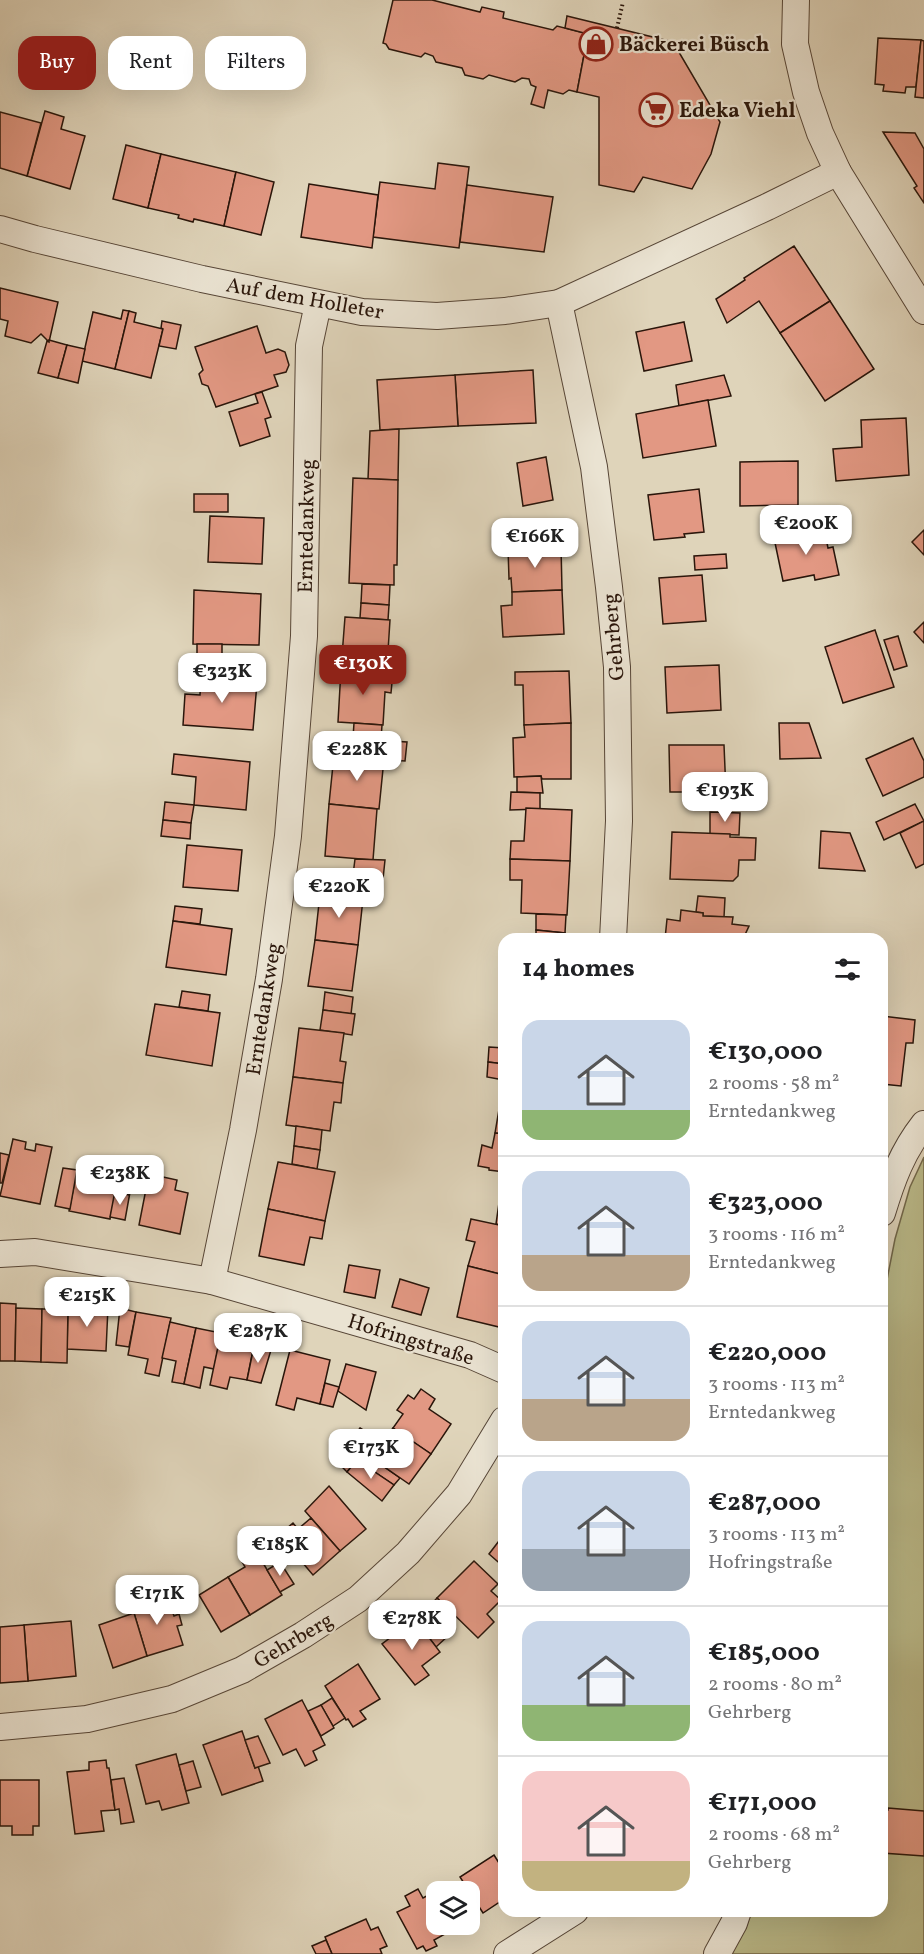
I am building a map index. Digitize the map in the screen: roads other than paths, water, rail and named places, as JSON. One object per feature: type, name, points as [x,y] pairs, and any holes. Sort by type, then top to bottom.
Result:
[{"type":"street","points":[[796,0],[795,44],[806,92],[820,133],[838,172],[924,311]]},
{"type":"street","name":"Auf dem Holleter","points":[[0,229],[202,279],[318,304],[362,312],[437,316],[505,311],[559,303],[838,172]]},
{"type":"street","name":"Gehrberg","points":[[559,303],[594,467],[617,667],[619,821],[613,933]]},
{"type":"street","name":"Erntedankweg","points":[[212,1281],[243,1130],[268,979],[288,836],[304,636],[309,346],[318,304]]},
{"type":"street","points":[[888,1193],[893,1176],[911,1140],[924,1124]]},
{"type":"street","name":"Hofringstraße","points":[[0,1254],[35,1252],[212,1281],[470,1355],[498,1367]]},
{"type":"street","name":"Gehrberg","points":[[0,1728],[87,1719],[172,1699],[242,1670],[303,1635],[358,1599],[408,1552],[459,1494],[498,1430]]},
{"type":"street","points":[[507,1954],[566,1917]]},
{"type":"street","points":[[717,1954],[736,1917]]},
{"type":"place","name":"Bäckerei Büsch","points":[[596,44]]},
{"type":"place","name":"Edeka Viehl","points":[[656,110]]}]
